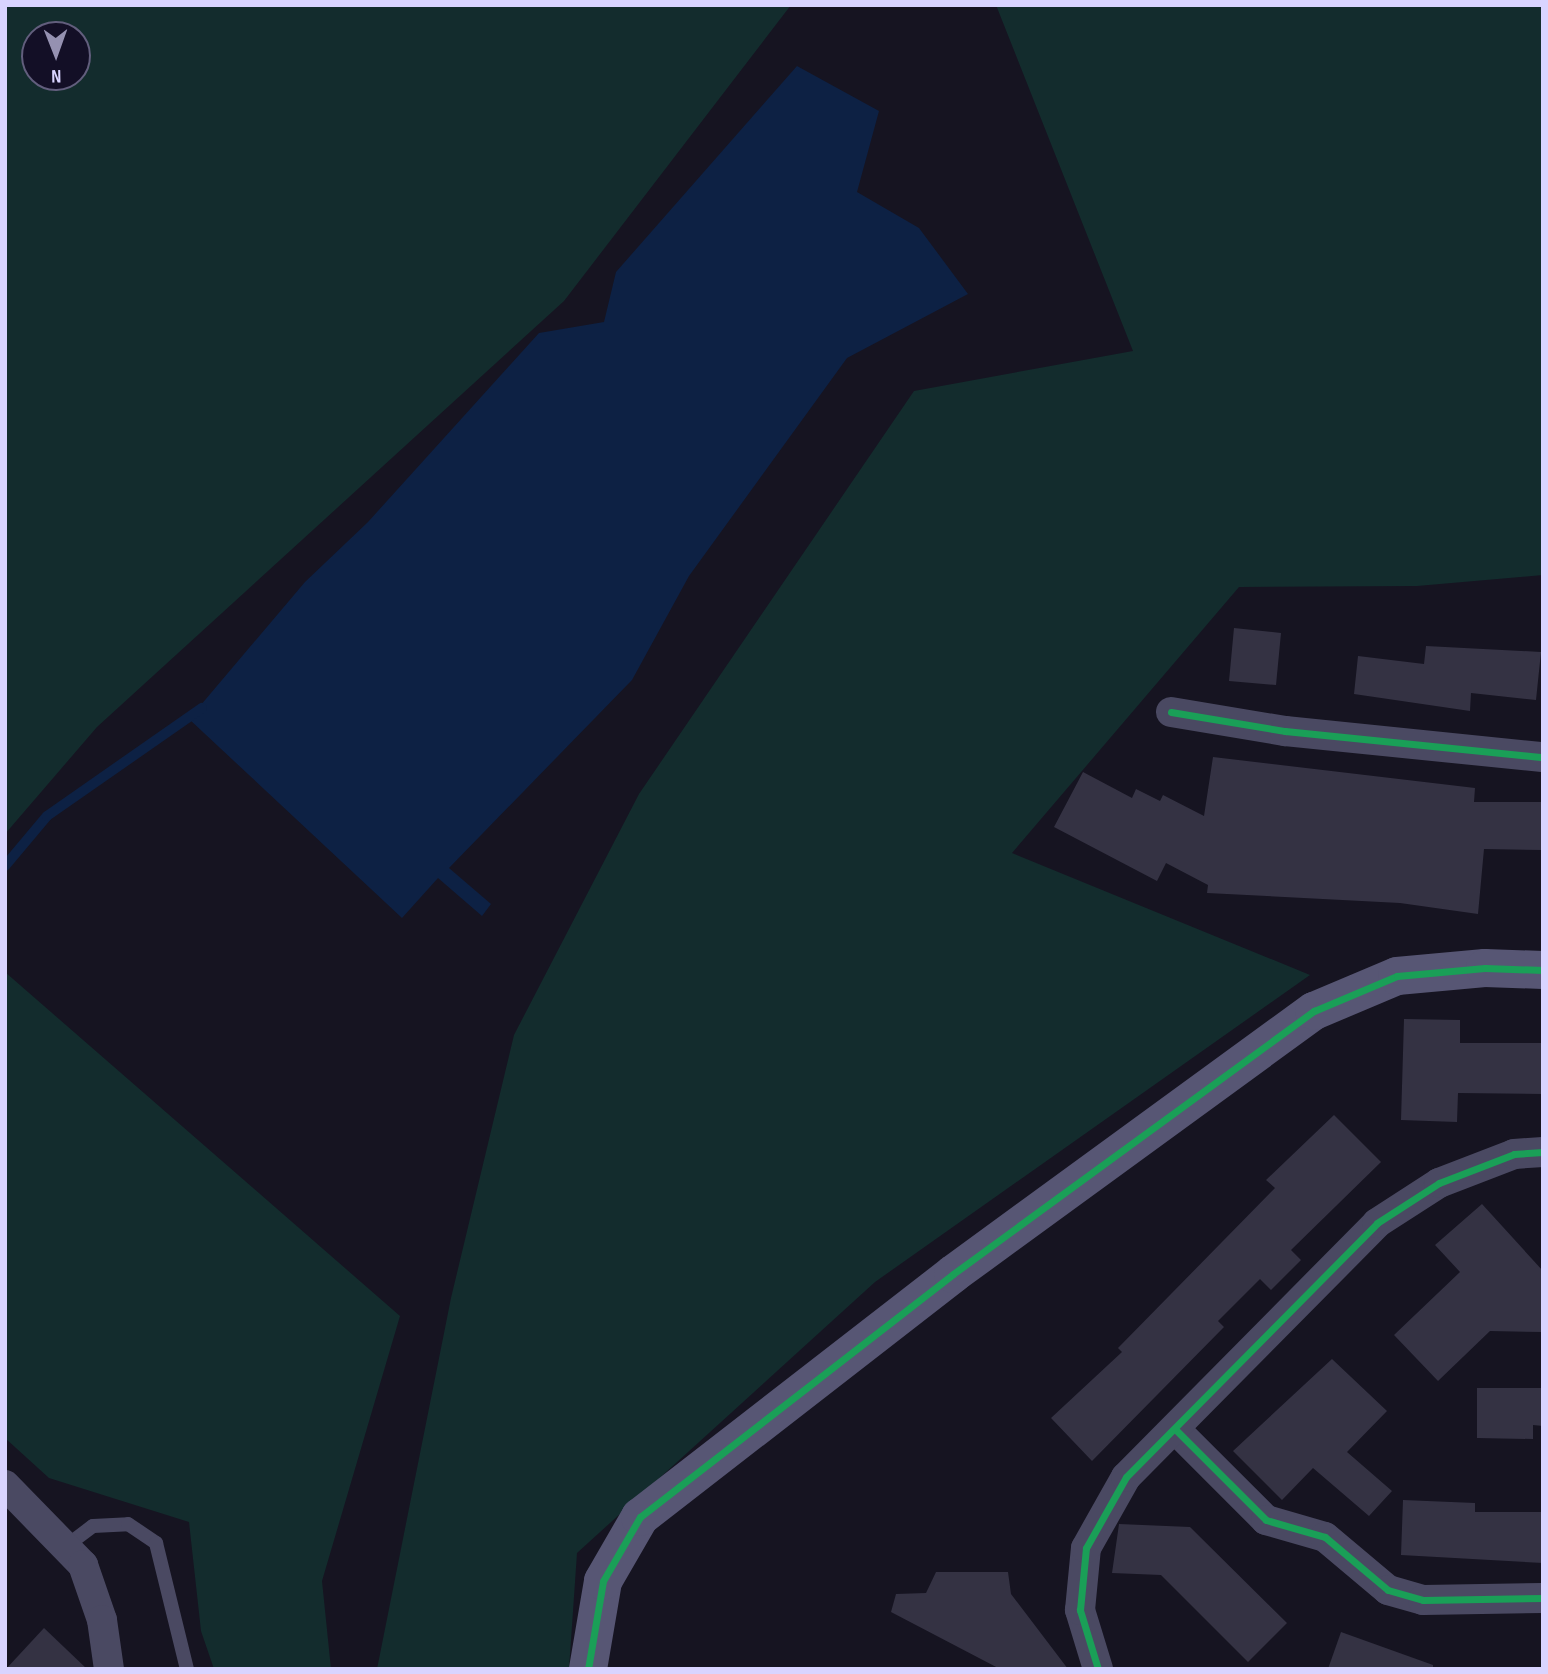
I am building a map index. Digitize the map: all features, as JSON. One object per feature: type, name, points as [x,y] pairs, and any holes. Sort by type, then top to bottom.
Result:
[{"type":"street","points":[[1171,712],[1285,731],[1543,757]]},
{"type":"street","points":[[588,1669],[603,1581],[640,1517],[953,1274],[1314,1012],[1397,976],[1485,968],[1543,970]]},
{"type":"street","points":[[1098,1669],[1080,1610],[1086,1548],[1126,1477],[1176,1430],[1377,1223],[1439,1183],[1514,1154],[1543,1152]]},
{"type":"street","points":[[1176,1430],[1266,1520],[1325,1537],[1388,1590],[1423,1600],[1543,1598]]},
{"type":"street","points":[[5,1485],[83,1565],[102,1620],[109,1669]]},
{"type":"lane","points":[[65,1547],[93,1526],[128,1524],[156,1544],[187,1669]]},
{"type":"green space","points":[[5,5],[791,5],[564,301],[97,727],[5,834]]},
{"type":"green space","points":[[996,5],[1543,5],[1543,575],[1417,586],[1239,587],[1012,853],[1310,975],[875,1282],[577,1553],[569,1669],[377,1669],[451,1298],[514,1035],[639,794],[914,391],[1133,351]]},
{"type":"green space","points":[[5,972],[400,1316],[322,1581],[331,1669],[214,1669],[201,1631],[189,1522],[49,1478],[5,1438]]},
{"type":"water","points":[[797,66],[879,111],[857,192],[919,228],[968,294],[847,358],[689,576],[632,680],[449,868],[491,904],[482,916],[438,878],[402,918],[189,719],[305,582],[368,522],[539,333],[604,322],[616,272]]},
{"type":"building","points":[[1234,628],[1281,633],[1276,685],[1229,681]]},
{"type":"building","points":[[1426,646],[1541,652],[1536,700],[1471,693],[1470,711],[1354,694],[1358,656],[1424,664]]},
{"type":"building","points":[[1213,757],[1475,788],[1474,802],[1543,802],[1543,850],[1484,849],[1478,914],[1400,903],[1207,893],[1208,885],[1166,863],[1157,881],[1054,827],[1083,772],[1132,798],[1136,789],[1160,801],[1163,795],[1204,816]]},
{"type":"building","points":[[1404,1019],[1460,1020],[1460,1043],[1543,1043],[1543,1094],[1458,1093],[1457,1122],[1401,1120]]},
{"type":"building","points":[[1334,1115],[1381,1162],[1291,1250],[1301,1260],[1271,1290],[1260,1279],[1218,1321],[1224,1327],[1092,1461],[1051,1418],[1122,1352],[1118,1348],[1275,1188],[1266,1180]]},
{"type":"building","points":[[1482,1204],[1543,1271],[1543,1332],[1490,1331],[1438,1381],[1394,1335],[1460,1272],[1435,1245]]},
{"type":"building","points":[[1332,1359],[1387,1411],[1347,1452],[1392,1491],[1369,1516],[1313,1468],[1282,1500],[1233,1451]]},
{"type":"building","points":[[1477,1388],[1543,1388],[1543,1426],[1533,1425],[1533,1439],[1477,1438]]},
{"type":"building","points":[[1403,1500],[1475,1503],[1475,1512],[1543,1512],[1543,1563],[1401,1555]]},
{"type":"building","points":[[1119,1524],[1190,1527],[1287,1623],[1248,1662],[1161,1575],[1112,1573]]},
{"type":"building","points":[[936,1572],[1008,1572],[1011,1594],[1068,1669],[1000,1669],[891,1612],[896,1594],[926,1593]]},
{"type":"building","points":[[44,1628],[87,1669],[6,1669]]},
{"type":"building","points":[[1341,1632],[1433,1665],[1433,1669],[1328,1669]]},
{"type":"waterway","points":[[5,866],[47,816],[202,708]]},
{"type":"cycle path","points":[[1171,712],[1285,731],[1543,757]]},
{"type":"cycle path","points":[[588,1669],[603,1581],[640,1517],[953,1274],[1314,1011],[1397,976],[1485,968],[1543,970]]},
{"type":"cycle path","points":[[1098,1669],[1080,1610],[1086,1548],[1126,1477],[1377,1223],[1439,1183],[1514,1154],[1543,1152]]},
{"type":"cycle path","points":[[1176,1430],[1266,1520],[1325,1537],[1388,1590],[1423,1600],[1543,1598]]}]
